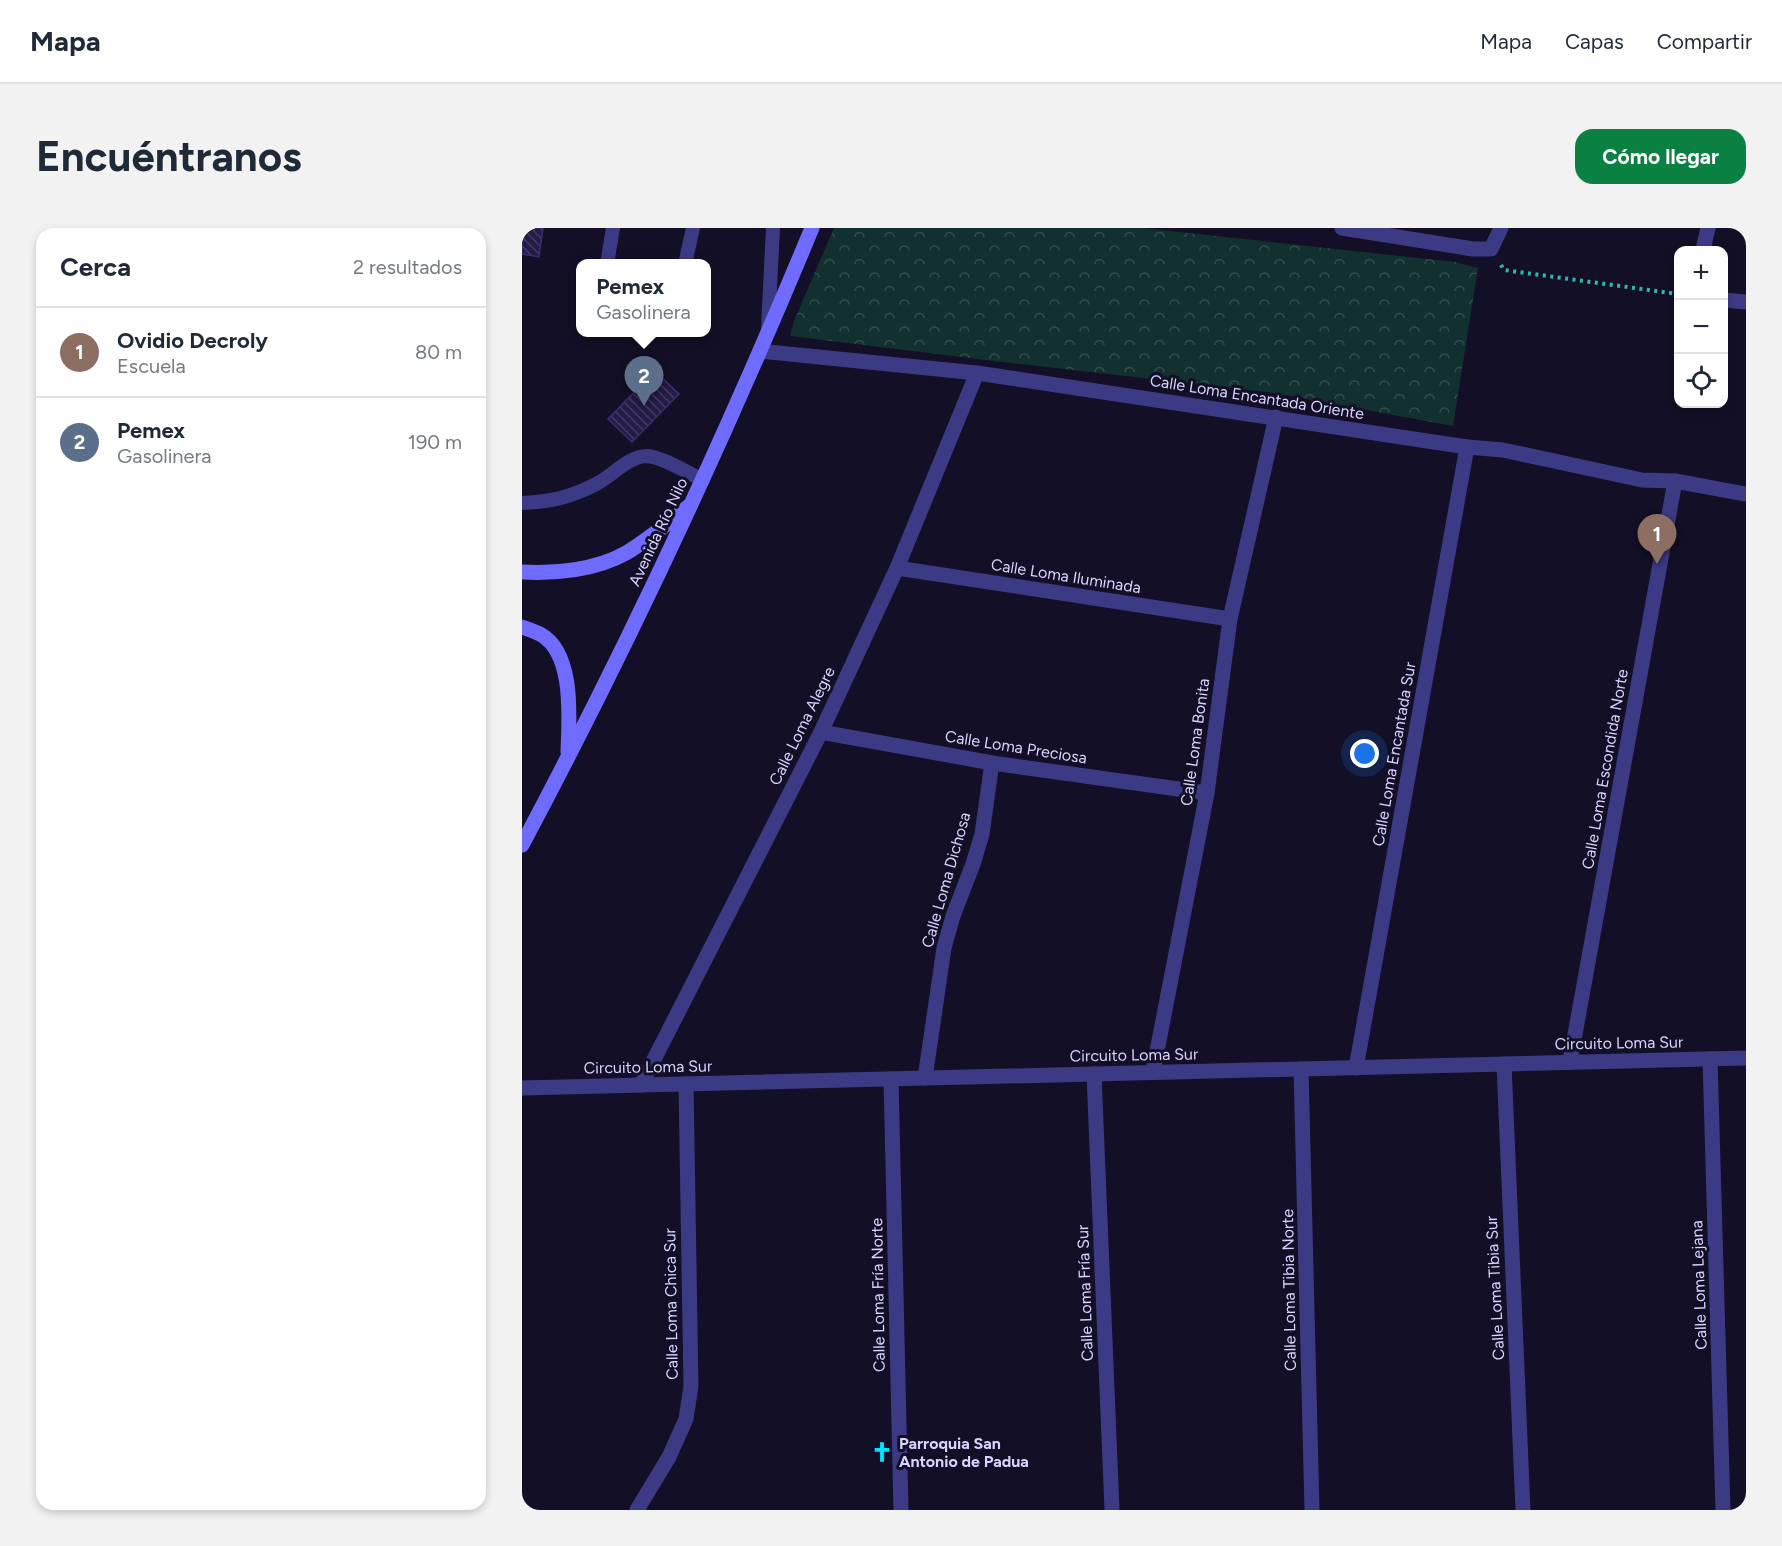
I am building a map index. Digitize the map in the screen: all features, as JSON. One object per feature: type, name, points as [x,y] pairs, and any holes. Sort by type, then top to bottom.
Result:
[{"type":"main road","name":"Avenida Río Nilo","points":[[522,845],[568,758],[693,503],[812,228]]},
{"type":"main road","points":[[522,572],[549,574],[624,554],[693,503]]},
{"type":"main road","points":[[522,627],[542,634],[554,649],[566,672],[569,702],[568,758]]},
{"type":"street","points":[[1342,228],[1473,249],[1491,249],[1501,228]]},
{"type":"street","points":[[1704,246],[1708,228]]},
{"type":"street","points":[[1728,300],[1746,302]]},
{"type":"street","name":"Calle Loma Encantada Oriente","points":[[760,351],[977,373],[1467,447],[1503,450],[1642,480],[1675,481],[1746,494]]},
{"type":"street","name":"Calle Loma Alegre","points":[[641,1085],[821,732],[897,568],[977,373]]},
{"type":"street","name":"Calle Loma Bonita","points":[[1153,1072],[1207,793],[1230,619],[1276,417]]},
{"type":"street","name":"Calle Loma Encantada Sur","points":[[1356,1068],[1467,447]]},
{"type":"street","name":"Calle Loma Escondida Norte","points":[[1570,1062],[1675,481]]},
{"type":"street","name":"Calle Loma Iluminada","points":[[897,568],[1230,619]]},
{"type":"street","name":"Calle Loma Preciosa","points":[[821,732],[992,763],[1207,793]]},
{"type":"street","name":"Calle Loma Dichosa","points":[[925,1078],[944,948],[982,834],[992,763]]},
{"type":"street","name":"Circuito Loma Sur","points":[[522,1088],[1746,1058]]},
{"type":"street","name":"Calle Loma Lejana","points":[[1710,1059],[1724,1510]]},
{"type":"street","name":"Calle Loma Tibia Sur","points":[[1504,1064],[1523,1510]]},
{"type":"street","name":"Calle Loma Tibia Norte","points":[[1301,1069],[1312,1510]]},
{"type":"street","name":"Calle Loma Fría Sur","points":[[1094,1074],[1112,1510]]},
{"type":"street","name":"Calle Loma Fría Norte","points":[[891,1079],[901,1510]]},
{"type":"street","name":"Calle Loma Chica Sur","points":[[637,1510],[669,1456],[686,1419],[691,1386],[686,1084]]},
{"type":"lane","points":[[608,259],[613,228]]},
{"type":"lane","points":[[686,259],[693,228]]},
{"type":"lane","points":[[767,336],[773,228]]},
{"type":"lane","points":[[522,503],[561,500],[598,483],[634,459],[647,456],[703,480]]},
{"type":"path","points":[[1491,249],[1504,270],[1674,293]]},
{"type":"green space","points":[[834,228],[1142,228],[1455,262],[1478,268],[1453,426],[1275,393],[790,336],[794,321]]},
{"type":"building","points":[[522,228],[543,228],[539,257],[522,254]]},
{"type":"building","points":[[655,371],[679,394],[632,442],[608,419]]},
{"type":"place","name":"Pemex","points":[[644,406]]},
{"type":"place","name":"Ovidio Decroly","points":[[1657,564]]},
{"type":"place","name":"Parroquia San Antonio de Padua","points":[[882,1452]]}]
